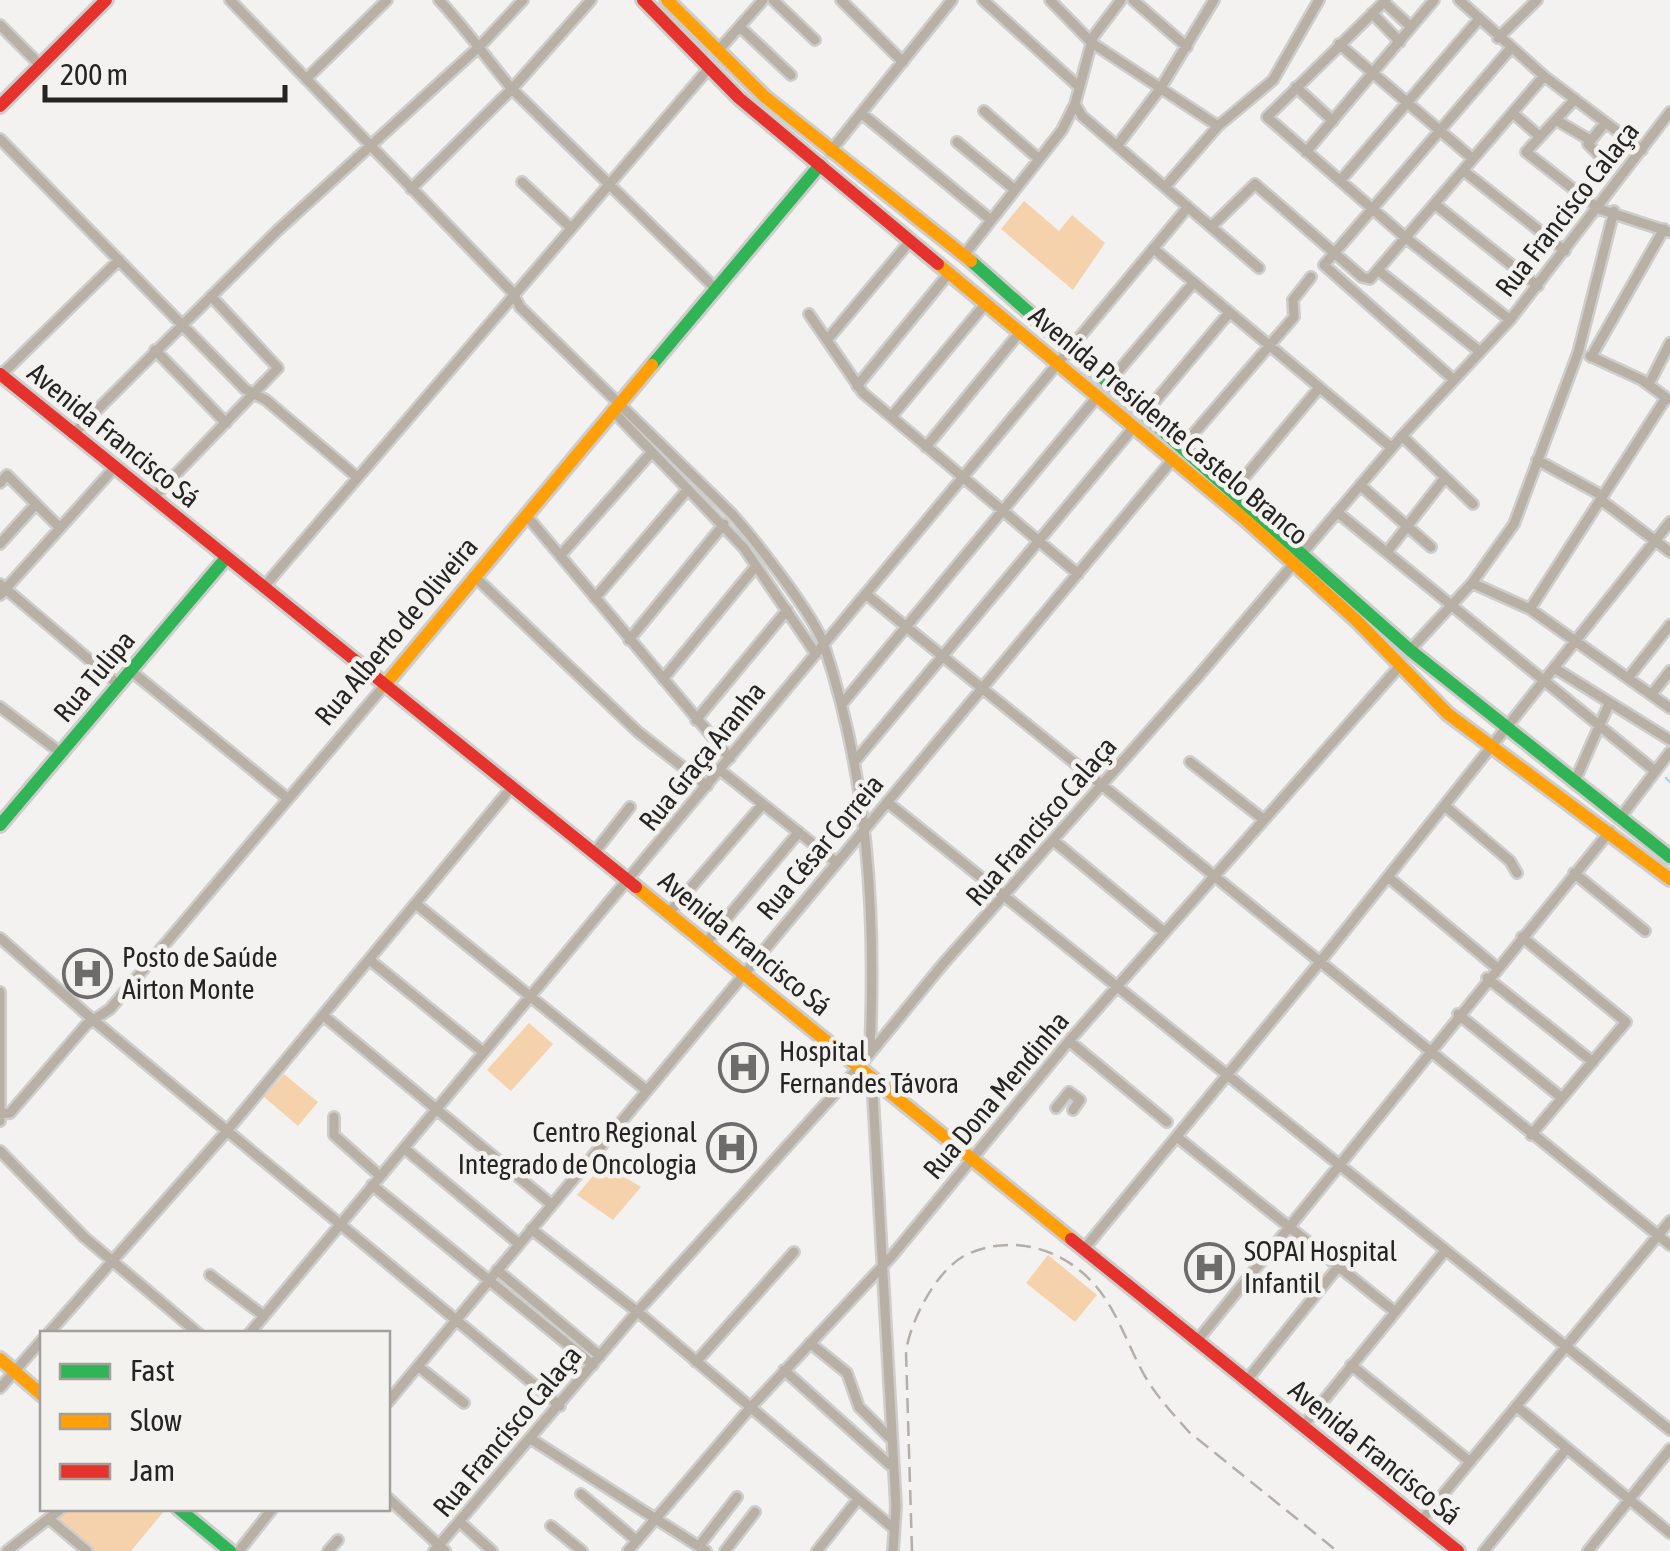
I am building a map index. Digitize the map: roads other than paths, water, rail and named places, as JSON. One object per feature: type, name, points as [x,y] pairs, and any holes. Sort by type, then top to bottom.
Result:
[{"type":"main road","name":"Avenida Presidente Castelo Branco","points":[[643,0],[709,68],[1133,428],[1670,858]]},
{"type":"main road","name":"Avenida Presidente Castelo Branco","points":[[667,0],[718,52],[830,152],[964,255],[1234,490],[1398,668],[1448,714],[1670,878]]},
{"type":"main road","points":[[0,106],[101,2]]},
{"type":"main road","name":"Rua Alberto de Oliveira","points":[[384,686],[614,405],[820,164]]},
{"type":"main road","points":[[1009,321],[1023,306]]},
{"type":"main road","name":"Avenida Francisco Sá","points":[[0,375],[76,431],[262,588],[1458,1551]]},
{"type":"main road","name":"Rua Tulipa","points":[[0,825],[226,558]]},
{"type":"main road","points":[[0,1360],[40,1393]]},
{"type":"main road","points":[[182,1511],[230,1551]]},
{"type":"street","points":[[230,0],[512,293],[520,307],[614,405],[732,514],[757,542],[824,643],[856,761],[866,826],[874,948],[870,1053]]},
{"type":"street","points":[[239,8],[248,0]]},
{"type":"street","points":[[306,79],[387,0]]},
{"type":"street","points":[[438,0],[481,45],[484,56],[512,89],[716,289]]},
{"type":"street","points":[[76,431],[155,350],[185,327],[211,296],[481,45],[523,0]]},
{"type":"street","points":[[718,52],[763,0]]},
{"type":"street","points":[[773,0],[815,40]]},
{"type":"street","points":[[842,0],[903,62]]},
{"type":"street","points":[[830,152],[949,4],[938,0]]},
{"type":"street","points":[[983,0],[1078,86]]},
{"type":"street","points":[[1050,0],[1092,43],[1218,126]]},
{"type":"street","points":[[964,255],[1039,160],[1075,104],[1099,26],[1122,0]]},
{"type":"street","points":[[1133,0],[1187,46]]},
{"type":"street","points":[[1117,146],[1160,89],[1212,4],[1198,0]]},
{"type":"street","points":[[1306,152],[1434,0]]},
{"type":"street","points":[[1459,0],[1544,76],[1642,150]]},
{"type":"street","points":[[1518,0],[1528,10]]},
{"type":"street","points":[[1498,38],[1537,0]]},
{"type":"street","points":[[1412,28],[1384,1],[1267,117],[1406,238],[1510,320]]},
{"type":"street","points":[[411,189],[512,89],[586,2]]},
{"type":"street","points":[[1165,186],[1218,126],[1272,80],[1314,2]]},
{"type":"street","points":[[1372,13],[1400,42]]},
{"type":"street","points":[[1340,181],[1479,19]]},
{"type":"street","points":[[0,25],[41,66]]},
{"type":"street","points":[[740,26],[791,75]]},
{"type":"street","points":[[1338,44],[1473,159]]},
{"type":"street","points":[[1454,380],[1324,265],[1510,48]]},
{"type":"street","points":[[262,588],[709,68]]},
{"type":"street","points":[[1212,226],[1255,184],[1362,277],[1370,279],[1544,76]]},
{"type":"street","points":[[1296,87],[1333,120]]},
{"type":"street","points":[[1575,100],[1526,152],[1600,209],[1667,230],[1591,357]]},
{"type":"street","points":[[1075,104],[1117,146],[1259,268]]},
{"type":"street","points":[[984,111],[1039,160]]},
{"type":"street","points":[[860,112],[991,220]]},
{"type":"street","name":"Rua Francisco Calaça","points":[[439,1549],[636,1314],[859,1067],[1402,436],[1510,320],[1600,209],[1670,112]]},
{"type":"street","points":[[1513,113],[1540,136]]},
{"type":"street","points":[[1556,120],[1590,140]]},
{"type":"street","points":[[1600,156],[1588,144],[1605,123]]},
{"type":"street","points":[[0,139],[255,394],[357,476]]},
{"type":"street","points":[[957,142],[1014,189]]},
{"type":"street","points":[[1464,170],[1564,251]]},
{"type":"street","points":[[522,182],[570,227]]},
{"type":"street","points":[[1436,205],[1538,286]]},
{"type":"street","name":"Rua Graça Aranha","points":[[252,1331],[1188,208]]},
{"type":"street","points":[[1410,650],[1472,583],[1514,524],[1578,352],[1614,211]]},
{"type":"street","points":[[827,340],[911,240]]},
{"type":"street","points":[[1154,249],[1392,448]]},
{"type":"street","points":[[0,375],[119,260]]},
{"type":"street","points":[[1379,271],[1479,350]]},
{"type":"street","points":[[857,386],[950,272]]},
{"type":"street","points":[[1183,446],[1294,317],[1294,300],[1311,277]]},
{"type":"street","points":[[1109,382],[1194,282]]},
{"type":"street","points":[[153,498],[255,394],[278,364],[211,296]]},
{"type":"street","points":[[892,416],[986,303]]},
{"type":"street","points":[[1146,412],[1230,313]]},
{"type":"street","points":[[809,314],[857,386],[1078,574]]},
{"type":"street","points":[[926,447],[1020,332]]},
{"type":"street","points":[[1649,384],[1670,343]]},
{"type":"street","points":[[155,350],[226,423]]},
{"type":"street","points":[[1530,609],[1668,399],[1649,384],[1578,352]]},
{"type":"street","points":[[1234,490],[1319,388]]},
{"type":"street","points":[[842,704],[1097,397]]},
{"type":"street","points":[[614,405],[651,453],[723,526],[756,566],[815,654],[826,661]]},
{"type":"street","points":[[856,761],[1133,428]]},
{"type":"street","points":[[1402,436],[1473,504]]},
{"type":"street","points":[[560,556],[651,453]]},
{"type":"street","name":"Rua César Correia","points":[[390,1400],[1173,459]]},
{"type":"street","points":[[1537,460],[1602,498],[1670,552]]},
{"type":"street","points":[[115,467],[2,589],[119,685]]},
{"type":"street","points":[[4,479],[60,527]]},
{"type":"street","points":[[1387,552],[1444,479]]},
{"type":"street","points":[[1360,485],[1430,547]]},
{"type":"street","points":[[596,598],[688,489]]},
{"type":"street","points":[[0,544],[36,504]]},
{"type":"street","points":[[1338,512],[1655,772]]},
{"type":"street","points":[[630,640],[732,514]]},
{"type":"street","points":[[526,515],[730,758]]},
{"type":"street","points":[[1084,1249],[1320,962],[1670,522]]},
{"type":"street","points":[[663,679],[756,566]]},
{"type":"street","points":[[474,576],[638,732],[707,786]]},
{"type":"street","points":[[1472,583],[1530,609],[1670,708]]},
{"type":"street","points":[[867,595],[1670,1245]]},
{"type":"street","points":[[696,720],[787,610]]},
{"type":"street","points":[[1628,678],[1670,625]]},
{"type":"street","name":"Rua Dona Mendinha","points":[[628,1551],[751,1407],[882,1266],[1212,875],[1398,668]]},
{"type":"street","points":[[1556,668],[1670,740]]},
{"type":"street","points":[[1652,694],[1670,671]]},
{"type":"street","points":[[131,672],[287,798]]},
{"type":"street","name":"Rua Alberto de Oliveira","points":[[0,1114],[10,1114],[92,1019],[110,1009],[384,686]]},
{"type":"street","points":[[1574,783],[1609,704]]},
{"type":"street","points":[[0,706],[61,754]]},
{"type":"street","points":[[1620,818],[1670,752]]},
{"type":"street","points":[[1190,762],[1263,819]]},
{"type":"street","points":[[720,770],[836,862]]},
{"type":"street","points":[[51,1331],[227,1132],[511,788]]},
{"type":"street","points":[[887,802],[1670,1430]]},
{"type":"street","points":[[669,913],[763,804]]},
{"type":"street","points":[[1444,806],[1510,861],[1517,873]]},
{"type":"street","points":[[594,854],[630,807]]},
{"type":"street","points":[[1197,1340],[1610,831]]},
{"type":"street","points":[[706,942],[798,832]]},
{"type":"street","points":[[1054,841],[1164,932]]},
{"type":"street","points":[[1574,873],[1645,931]]},
{"type":"street","points":[[1388,877],[1496,967]]},
{"type":"street","points":[[416,904],[646,1090]]},
{"type":"street","points":[[1522,937],[1626,1022],[1531,1135]]},
{"type":"street","points":[[0,938],[227,1132],[560,1406]]},
{"type":"street","points":[[371,960],[483,1052]]},
{"type":"street","points":[[1487,978],[1593,1062]]},
{"type":"street","points":[[0,992],[0,1122]]},
{"type":"street","points":[[1458,1014],[1562,1098]]},
{"type":"street","points":[[324,1016],[550,1204]]},
{"type":"street","points":[[1068,1042],[1167,1122]]},
{"type":"street","points":[[872,1078],[890,1464],[896,1506],[893,1551]]},
{"type":"street","points":[[1056,1108],[1069,1092],[1080,1100],[1073,1110]]},
{"type":"street","points":[[334,1118],[334,1135],[380,1176]]},
{"type":"street","points":[[1177,1137],[1394,1312]]},
{"type":"street","points":[[404,1148],[518,1244]]},
{"type":"street","points":[[0,1151],[113,1262],[195,1331]]},
{"type":"street","points":[[372,1184],[593,1366]]},
{"type":"street","points":[[1421,1521],[1670,1221]]},
{"type":"street","points":[[531,1229],[892,1527]]},
{"type":"street","points":[[696,1362],[794,1252]]},
{"type":"street","points":[[1303,1426],[1444,1252]]},
{"type":"street","points":[[1247,1380],[1338,1266]]},
{"type":"street","points":[[497,1270],[600,1356]]},
{"type":"street","points":[[210,1275],[264,1316]]},
{"type":"street","points":[[0,1388],[40,1342]]},
{"type":"street","points":[[810,1342],[847,1373],[861,1411],[889,1437]]},
{"type":"street","points":[[1351,1366],[1470,1460]]},
{"type":"street","points":[[419,1367],[464,1403]]},
{"type":"street","points":[[784,1370],[890,1464]]},
{"type":"street","points":[[390,1384],[398,1391]]},
{"type":"street","points":[[1516,1406],[1670,1533]]},
{"type":"street","points":[[531,1438],[702,1549],[737,1497]]},
{"type":"street","points":[[1484,1551],[1566,1448]]},
{"type":"street","points":[[1588,1551],[1670,1450]]},
{"type":"street","points":[[581,1494],[637,1541]]},
{"type":"street","points":[[816,1551],[858,1499]]},
{"type":"street","points":[[390,1500],[439,1549]]},
{"type":"street","points":[[8,1551],[58,1511]]},
{"type":"street","points":[[238,1551],[271,1511]]},
{"type":"street","points":[[725,1551],[755,1512]]},
{"type":"street","points":[[49,1519],[73,1546],[87,1551]]},
{"type":"street","points":[[461,1523],[492,1551]]},
{"type":"street","points":[[551,1526],[582,1551]]},
{"type":"street","points":[[328,1551],[338,1540]]},
{"type":"waterway","points":[[1666,778],[1670,782]]},
{"type":"railway","points":[[912,1551],[906,1352],[909,1339],[928,1295],[947,1269],[970,1253],[1010,1245],[1048,1252],[1082,1272],[1108,1303],[1151,1385],[1189,1432],[1337,1551]]},
{"type":"place","name":"Posto de Saúde Airton Monte","points":[[87,973]]},
{"type":"place","name":"Hospital Fernandes Távora","points":[[744,1067]]},
{"type":"place","name":"Centro Regional Integrado de Oncologia","points":[[732,1148]]},
{"type":"place","name":"SOPAI Hospital Infantil","points":[[1209,1267]]}]
